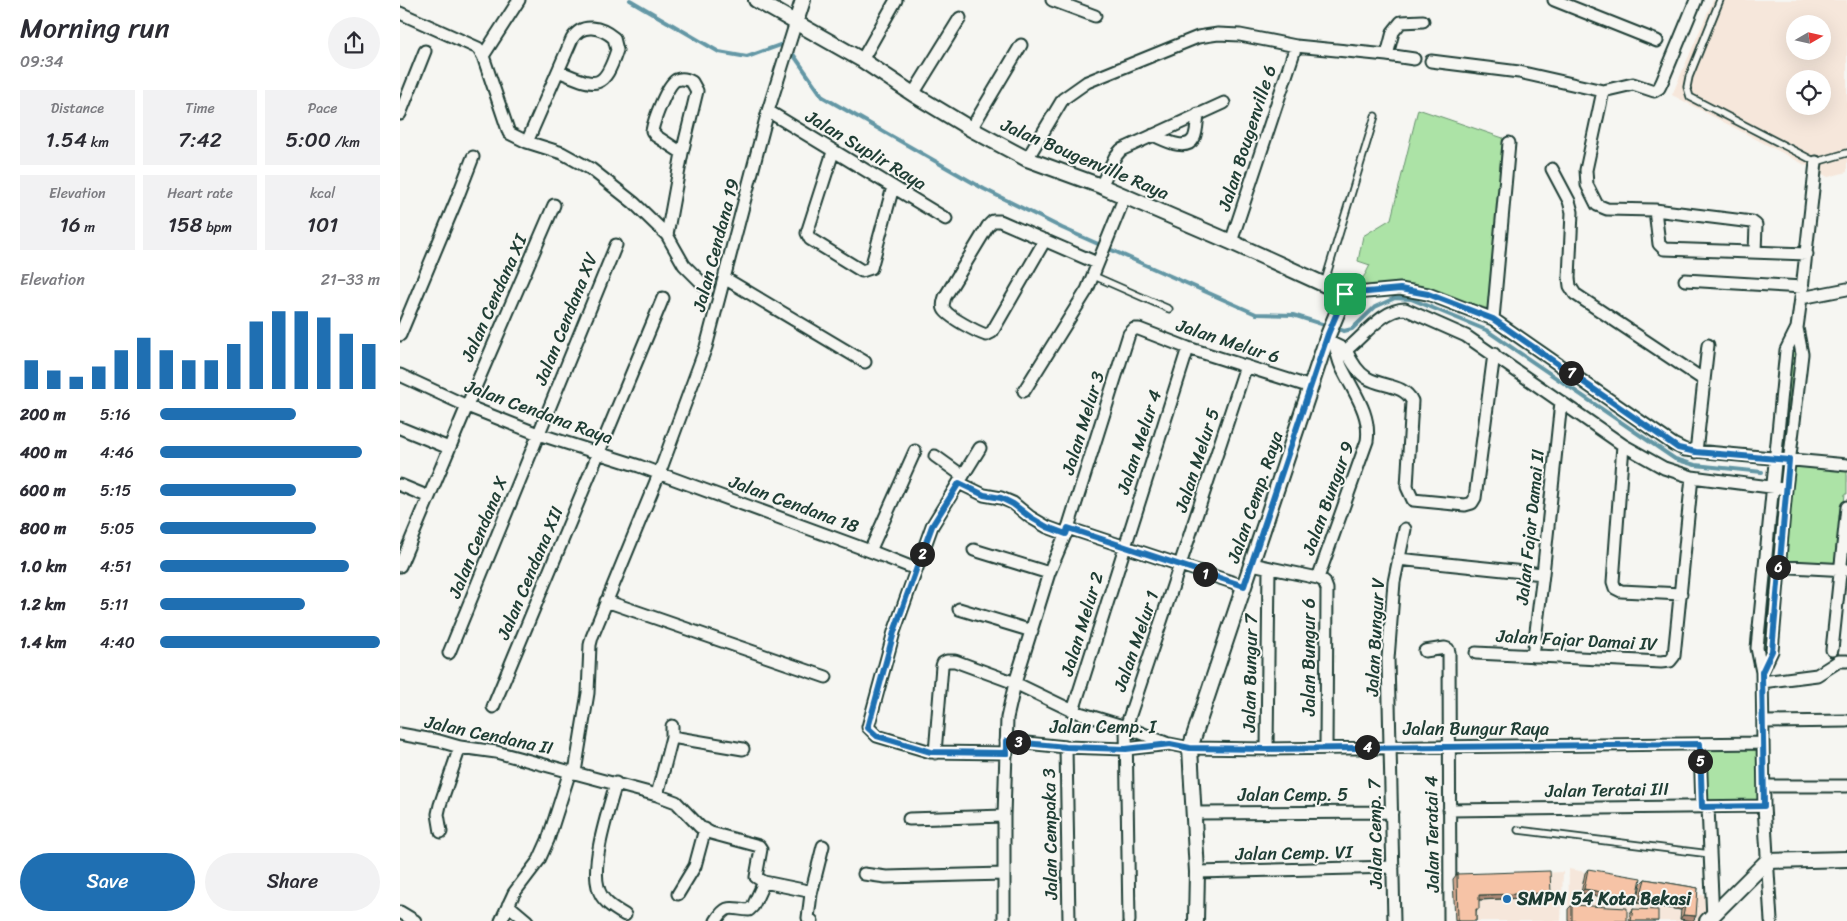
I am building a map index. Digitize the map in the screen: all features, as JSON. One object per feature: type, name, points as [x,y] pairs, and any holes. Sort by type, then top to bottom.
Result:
[{"type":"street","points":[[483,56],[519,0]]},
{"type":"street","name":"Jalan Bougenville Raya","points":[[756,0],[862,60],[971,129],[1027,159],[1125,196],[1345,294]]},
{"type":"street","points":[[796,22],[803,0]]},
{"type":"street","points":[[862,60],[896,0]]},
{"type":"street","points":[[1052,0],[1095,16]]},
{"type":"street","points":[[1554,0],[1658,41]]},
{"type":"street","points":[[1432,62],[1519,72],[1603,91],[1633,84],[1651,91],[1657,90],[1696,0]]},
{"type":"street","points":[[400,13],[478,48],[483,56],[509,133],[527,142],[562,153],[591,169],[634,203],[667,235],[684,265],[708,289]]},
{"type":"street","points":[[913,94],[960,18]]},
{"type":"street","points":[[1387,55],[1393,32],[1401,22],[1422,21]]},
{"type":"street","name":"Jalan Cendana 19","points":[[501,921],[514,893],[538,860],[548,840],[572,771],[588,693],[590,645],[606,601],[659,474],[706,347],[726,279],[768,111],[796,22]]},
{"type":"street","points":[[527,142],[558,71],[572,39],[580,31],[592,28],[599,29],[614,38],[618,50],[606,77],[602,80],[584,82],[558,71]]},
{"type":"street","points":[[1027,159],[1063,100],[1087,82],[1198,37],[1218,34],[1240,34],[1296,46],[1414,59]]},
{"type":"street","points":[[971,129],[1021,46]]},
{"type":"street","name":"Jalan Bougenville 6","points":[[1231,242],[1296,46]]},
{"type":"street","points":[[400,114],[425,51]]},
{"type":"street","points":[[667,235],[696,91],[692,82],[683,79],[676,80],[669,87],[652,131],[656,136],[682,153]]},
{"type":"street","points":[[1603,91],[1586,170],[1587,185],[1596,205],[1601,208],[1655,210],[1752,222],[1756,225],[1755,252]]},
{"type":"street","points":[[1101,186],[1114,157],[1120,150],[1224,103]]},
{"type":"street","name":"Jalan Suplir Raya","points":[[768,111],[946,219]]},
{"type":"street","points":[[1153,135],[1176,145],[1190,142],[1194,138],[1198,114]]},
{"type":"street","points":[[1493,319],[1509,143]]},
{"type":"street","points":[[833,152],[807,233],[810,239],[862,271],[871,268],[893,187]]},
{"type":"street","points":[[400,334],[473,157]]},
{"type":"street","points":[[1771,921],[1764,806],[1762,677],[1757,648],[1786,350],[1797,328],[1807,254],[1816,162]]},
{"type":"street","points":[[1552,169],[1569,201],[1573,220],[1570,286],[1576,294],[1704,380]]},
{"type":"street","points":[[1024,391],[1087,290],[1125,196]]},
{"type":"street","name":"Jalan Cendana XI","points":[[400,566],[554,205]]},
{"type":"street","points":[[1655,210],[1659,244],[1664,249],[1807,254]]},
{"type":"street","points":[[1045,240],[992,332],[986,335],[980,333],[944,310],[943,303],[945,297],[988,226],[993,221],[1000,221],[1045,240],[1099,258]]},
{"type":"street","name":"Jalan Cendana XV","points":[[538,434],[616,245]]},
{"type":"street","points":[[726,279],[865,362]]},
{"type":"street","points":[[1685,280],[1802,292],[1847,289]]},
{"type":"street","points":[[1345,294],[1400,289],[1428,294],[1493,319],[1673,444],[1685,450],[1788,463],[1847,465]]},
{"type":"street","name":"Jalan Cemp. Raya","points":[[1196,921],[1197,872],[1190,748],[1311,387],[1330,340],[1334,317],[1345,294]]},
{"type":"street","name":"Jalan Cendana XII","points":[[494,706],[663,298]]},
{"type":"street","points":[[1346,350],[1385,315],[1396,309],[1405,309],[1466,336],[1623,445],[1664,468],[1692,477],[1786,485]]},
{"type":"street","points":[[1762,677],[1772,651],[1788,463],[1802,354],[1797,328]]},
{"type":"street","name":"Jalan Melur 6","points":[[1134,330],[1139,329],[1188,348],[1311,387]]},
{"type":"street","name":"Jalan Melur 3","points":[[1004,921],[1004,816],[1007,718],[1015,683],[1049,574],[1067,531],[1129,334],[1134,330]]},
{"type":"street","points":[[1330,340],[1346,350],[1358,371],[1375,381],[1403,390],[1409,394],[1412,401],[1407,487],[1413,500],[1465,505],[1472,503],[1475,498],[1494,354]]},
{"type":"street","name":"Jalan Bungur 9","points":[[1318,578],[1367,441],[1369,430],[1364,411],[1342,369],[1330,340]]},
{"type":"street","points":[[1696,452],[1708,345]]},
{"type":"street","name":"Jalan Melur 4","points":[[1124,547],[1188,348]]},
{"type":"street","name":"Jalan Melur 5","points":[[1180,565],[1246,366]]},
{"type":"street","name":"Jalan Cendana Raya","points":[[400,375],[467,406],[538,434],[599,452],[659,474]]},
{"type":"street","name":"Jalan Fajar Damai II","points":[[1533,656],[1561,402]]},
{"type":"street","points":[[400,428],[449,448]]},
{"type":"street","name":"Jalan Cendana X","points":[[449,652],[538,434]]},
{"type":"street","points":[[1623,445],[1612,582],[1615,588],[1621,591],[1681,594]]},
{"type":"street","points":[[916,570],[932,526],[980,448]]},
{"type":"street","points":[[870,550],[915,451]]},
{"type":"street","points":[[934,456],[961,480],[984,495],[1001,498],[1013,504],[1047,527],[1124,547],[1244,586]]},
{"type":"street","name":"Jalan Cendana 18","points":[[659,474],[870,550],[916,570]]},
{"type":"street","name":"Jalan Fajar Damai IV","points":[[1476,653],[1670,661],[1674,656],[1692,477]]},
{"type":"street","points":[[400,485],[429,497]]},
{"type":"street","points":[[1832,650],[1844,570],[1847,507]]},
{"type":"street","name":"Jalan Bungur V","points":[[1390,747],[1388,659],[1394,582],[1405,529]]},
{"type":"street","name":"Jalan Melur 2","points":[[1073,711],[1124,547]]},
{"type":"street","points":[[974,550],[1049,574]]},
{"type":"street","points":[[1398,559],[1543,574]]},
{"type":"street","name":"Jalan Bungur 6","points":[[1252,564],[1318,578],[1324,581],[1327,589],[1326,748]]},
{"type":"street","name":"Jalan Melur 1","points":[[1129,921],[1126,727],[1180,565]]},
{"type":"street","points":[[1765,565],[1844,570]]},
{"type":"street","name":"Jalan Bungur 7","points":[[1267,749],[1269,568]]},
{"type":"street","name":"Jalan Cemp. I","points":[[916,570],[894,632],[868,728],[877,736],[935,753],[1006,747],[1126,749],[1170,744]]},
{"type":"street","points":[[606,601],[826,677]]},
{"type":"street","points":[[959,610],[1032,631]]},
{"type":"street","name":"Jalan Teratai 4","points":[[1425,651],[1445,648],[1449,652],[1450,921]]},
{"type":"street","name":"Jalan Cemp. I","points":[[935,753],[942,666],[946,661],[955,661],[1015,683],[1073,711],[1126,727],[1170,744],[1190,748]]},
{"type":"street","points":[[1762,677],[1817,675],[1840,661],[1847,661]]},
{"type":"street","points":[[1763,722],[1847,721]]},
{"type":"street","points":[[657,795],[672,732],[742,749]]},
{"type":"street","name":"Jalan Cendana II","points":[[400,734],[460,747],[496,752],[657,795],[676,802],[693,820],[705,829]]},
{"type":"street","name":"Jalan Bungur Raya","points":[[1190,748],[1267,749],[1763,743]]},
{"type":"street","points":[[1700,744],[1710,854],[1711,919]]},
{"type":"street","points":[[441,832],[438,814],[440,805],[460,747]]},
{"type":"street","name":"Jalan Cempaka 3","points":[[1066,747],[1069,921]]},
{"type":"street","name":"Jalan Cemp. 7","points":[[1390,747],[1394,921]]},
{"type":"street","points":[[616,783],[607,814],[596,871],[598,888],[605,901],[625,915]]},
{"type":"street","points":[[1764,786],[1847,786]]},
{"type":"street","name":"Jalan Teratai III","points":[[1449,810],[1764,806]]},
{"type":"street","name":"Jalan Cemp. 5","points":[[1194,813],[1392,812]]},
{"type":"street","points":[[909,819],[1004,816]]},
{"type":"street","points":[[678,894],[695,866],[705,829],[759,846],[761,849],[756,877],[764,882],[805,890],[811,894]]},
{"type":"street","points":[[812,921],[807,915],[823,846]]},
{"type":"street","points":[[1711,919],[1767,861],[1847,859]]},
{"type":"street","name":"Jalan Cemp. VI","points":[[1197,872],[1393,868]]},
{"type":"street","points":[[864,874],[886,877],[1004,874]]},
{"type":"street","points":[[716,921],[722,911],[727,908],[749,910],[753,906],[764,882]]},
{"type":"street","points":[[508,905],[527,921]]},
{"type":"lane","points":[[1720,0],[1689,77],[1687,87],[1690,97],[1816,162],[1847,153]]},
{"type":"lane","points":[[1324,284],[1375,116]]},
{"type":"lane","points":[[1094,276],[1169,309]]},
{"type":"lane","points":[[1518,830],[1710,854]]},
{"type":"shaded area","points":[[1713,0],[1847,0],[1847,172],[1828,177],[1672,95]]},
{"type":"shaded area","points":[[1569,869],[1640,882],[1633,911],[1635,912],[1641,882],[1695,892],[1696,894],[1711,897],[1712,909],[1700,921],[1568,921]]},
{"type":"shaded area","name":"SMPN 54 Kota Bekasi","points":[[1563,872],[1561,921],[1452,921],[1452,877]]},
{"type":"green space","points":[[1418,109],[1503,138],[1489,309],[1408,284],[1356,288],[1370,265],[1358,261],[1363,236],[1391,219]]},
{"type":"green space","points":[[1795,336],[1799,353],[1787,456],[1777,455],[1789,351]]},
{"type":"green space","points":[[1792,464],[1847,470],[1847,494],[1845,494],[1837,564],[1784,562]]},
{"type":"green space","points":[[1774,491],[1782,491],[1775,563],[1767,561]]},
{"type":"green space","points":[[1767,568],[1775,569],[1769,650],[1763,662],[1760,649]]},
{"type":"green space","points":[[1761,745],[1762,804],[1705,804],[1702,746]]},
{"type":"building","points":[[1588,869],[1641,878],[1637,898],[1584,889]]},
{"type":"building","points":[[1550,871],[1551,893],[1479,895],[1479,909],[1476,909],[1476,921],[1458,921],[1457,874]]},
{"type":"building","points":[[1645,879],[1698,888],[1696,916],[1683,915],[1685,906],[1640,898]]},
{"type":"building","points":[[1572,905],[1627,908],[1627,921],[1572,921]]},
{"type":"building","points":[[1633,909],[1658,910],[1658,921],[1631,921]]},
{"type":"waterway","points":[[630,0],[719,52],[747,57],[783,44],[788,47],[823,97],[984,189],[1062,228],[1256,314],[1293,315],[1328,326]]},
{"type":"waterway","points":[[1335,328],[1344,331],[1352,329],[1375,307],[1395,298],[1411,299],[1486,330],[1675,459],[1695,465],[1762,472]]},
{"type":"place","name":"SMPN 54 Kota Bekasi","points":[[1507,899]]},
{"type":"route","points":[[1400,289],[1428,294],[1451,302],[1493,319],[1678,448],[1696,452],[1789,460],[1772,651],[1762,672],[1764,806],[1702,807],[1700,744],[1267,749],[1190,748],[1170,744],[1126,749],[1066,747],[1006,741],[1007,753],[935,753],[877,736],[868,728],[868,721],[894,632],[932,526],[959,483],[984,495],[1001,498],[1047,527],[1066,534],[1068,528],[1244,586],[1328,334],[1345,294],[1400,289]]}]
